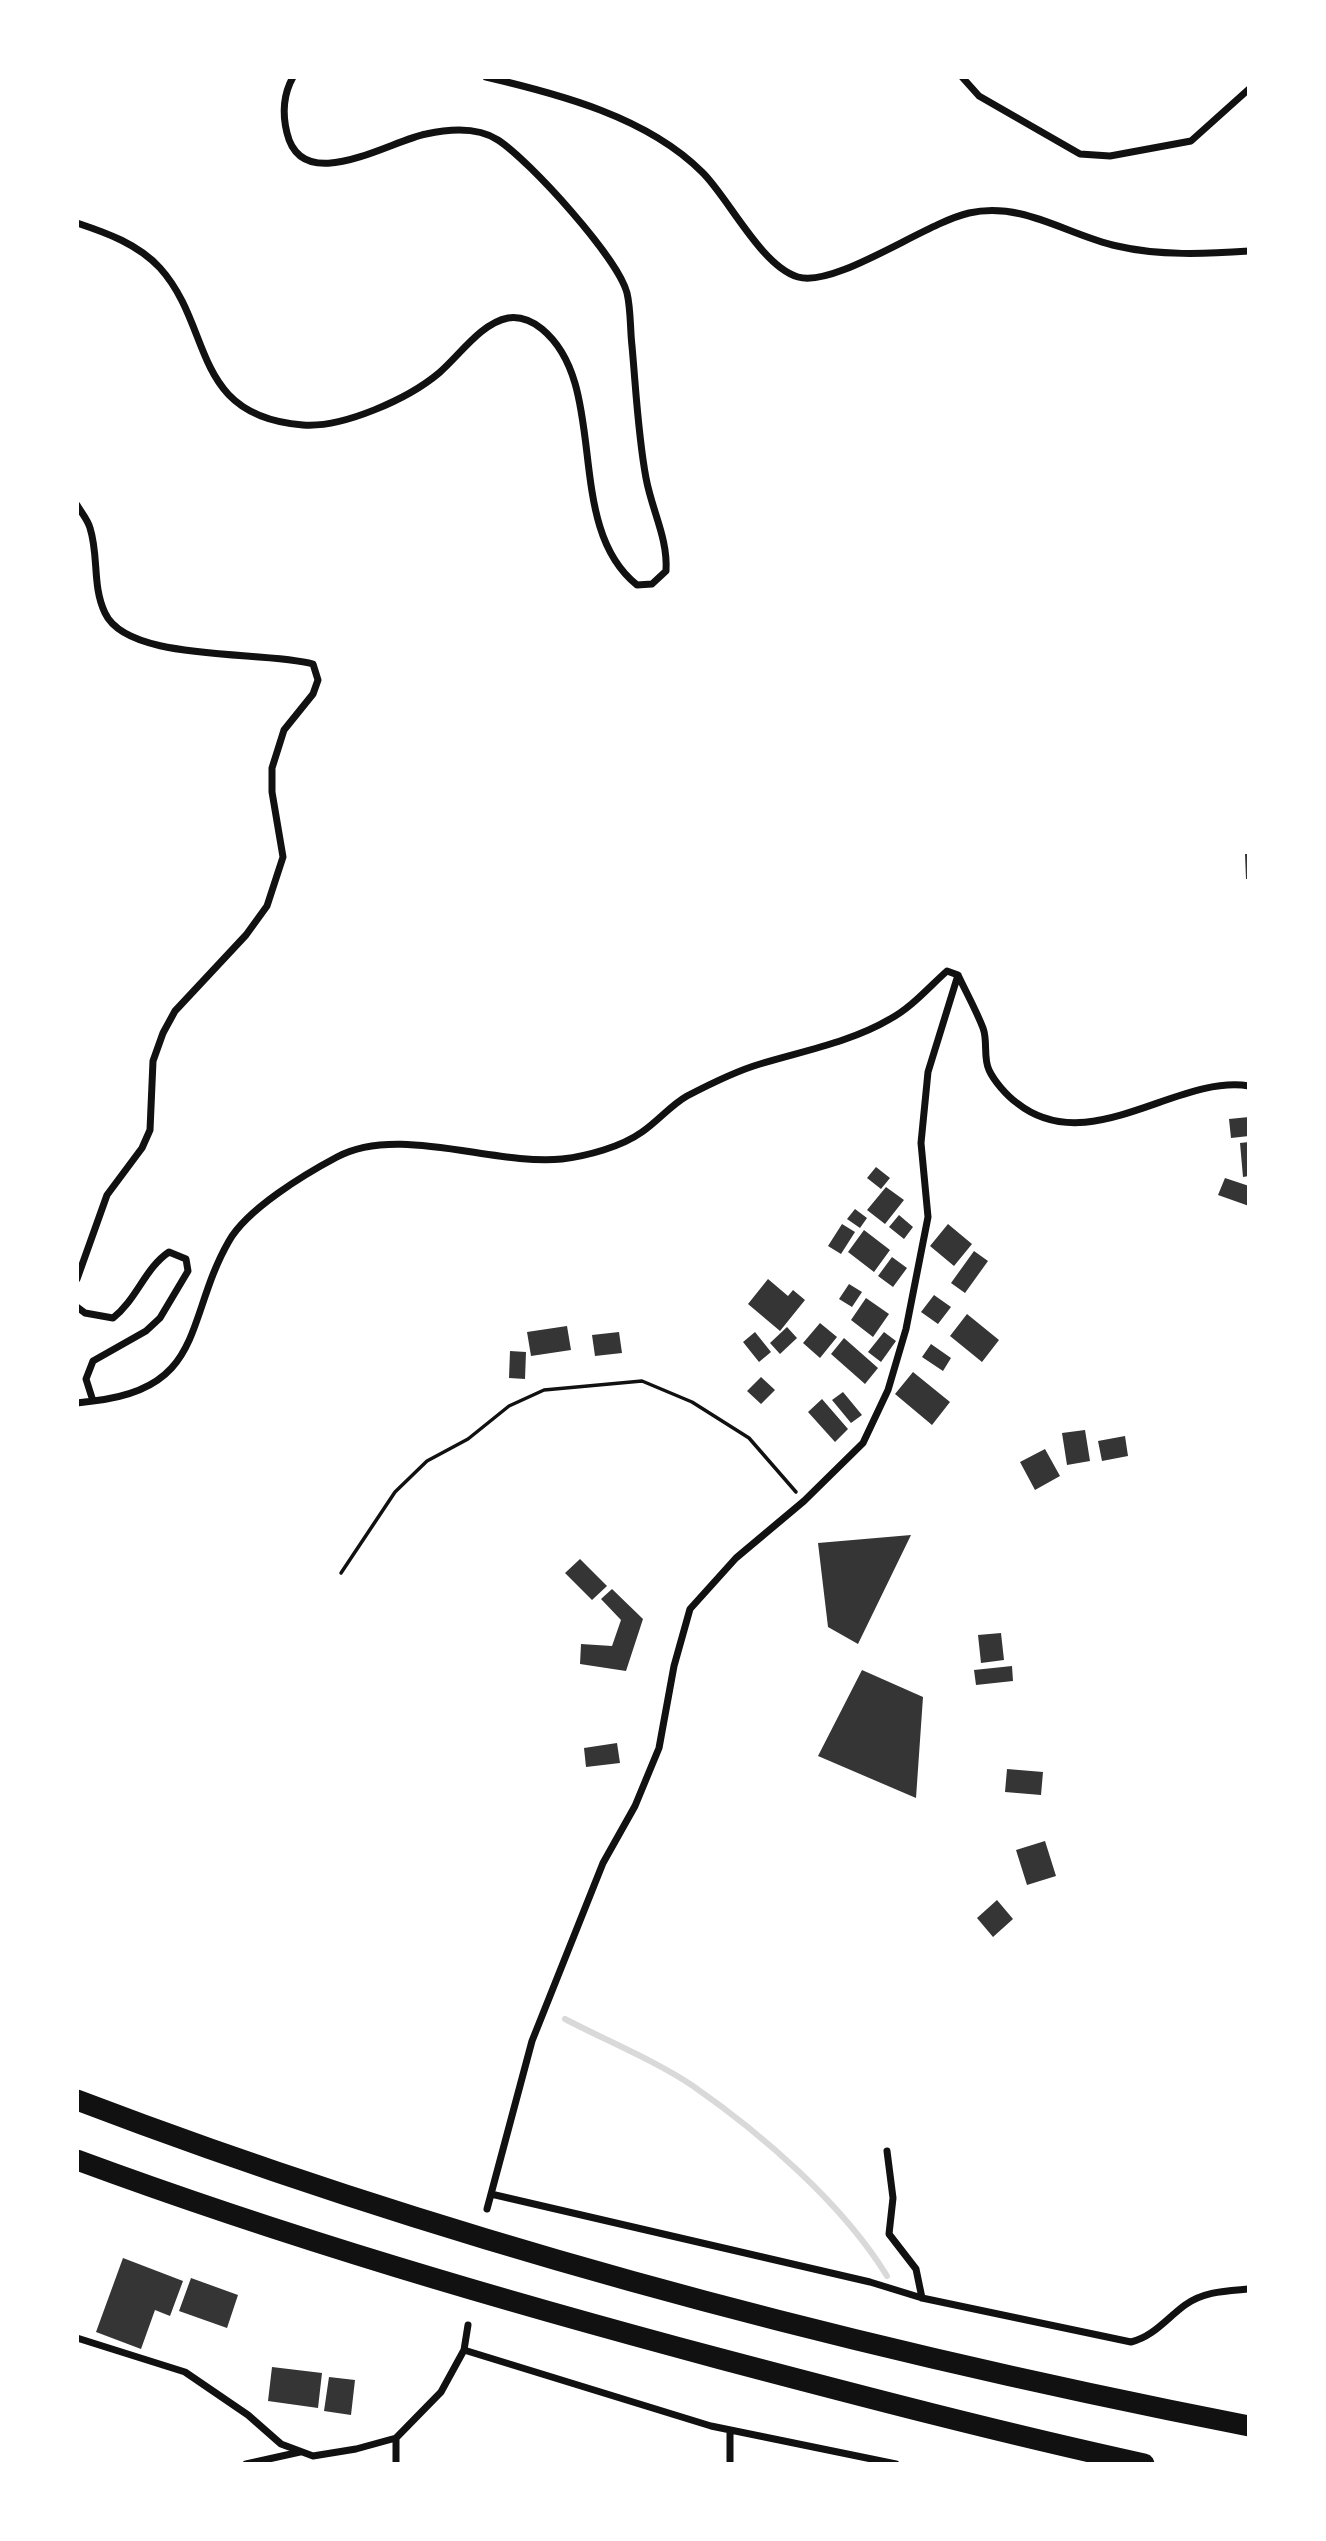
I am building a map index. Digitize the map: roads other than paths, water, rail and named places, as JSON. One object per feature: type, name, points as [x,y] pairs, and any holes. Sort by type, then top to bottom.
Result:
[{"type":"highway","points":[[77,2100],[183,2141],[456,2230],[723,2308],[956,2366],[1146,2406],[1249,2424]]},
{"type":"highway","points":[[77,2160],[398,2269],[593,2325],[860,2396],[1143,2464]]},
{"type":"street","points":[[77,223],[140,249],[160,268],[177,293],[203,357],[222,388],[245,408],[268,420],[306,425],[350,417],[394,403],[438,374],[493,324],[508,318],[524,318],[541,328],[558,345],[569,362],[578,400],[595,506],[610,553],[623,573],[637,584],[652,584],[666,571],[668,547],[646,479],[627,293],[609,257],[528,163],[496,138],[464,129],[425,134],[338,163],[316,164],[301,155],[289,141],[284,120],[285,90],[293,77]]},
{"type":"street","points":[[486,77],[584,105],[642,130],[676,150],[704,173],[755,240],[783,268],[797,276],[816,278],[864,261],[927,227],[971,212],[1024,213],[1117,247],[1198,254],[1249,251]]},
{"type":"street","points":[[962,77],[979,96],[1080,154],[1110,156],[1191,141],[1249,89]]},
{"type":"street","points":[[77,505],[90,528],[106,616],[123,631],[169,649],[293,658],[313,664],[318,680],[313,694],[284,730],[272,768],[272,792],[284,857],[267,906],[246,935],[174,1011],[153,1061],[150,1130],[142,1148],[107,1195],[77,1279]]},
{"type":"street","points":[[77,1403],[128,1397],[146,1387],[179,1361],[229,1239],[290,1184],[340,1155],[372,1146],[414,1146],[561,1159],[605,1149],[640,1134],[685,1097],[756,1065],[873,1029],[894,1018],[947,971],[958,975],[984,1030],[989,1070],[1010,1098],[1034,1116],[1075,1122],[1119,1116],[1208,1090],[1249,1086]]},
{"type":"street","points":[[487,2209],[532,2041],[597,1876],[635,1806],[659,1748],[674,1666],[690,1609],[736,1558],[804,1501],[863,1443],[888,1390],[906,1329],[928,1217],[921,1143],[928,1072],[958,975]]},
{"type":"street","points":[[77,1307],[85,1313],[113,1318],[128,1306],[156,1260],[169,1252],[187,1259],[188,1271],[160,1318],[146,1331],[93,1361],[86,1379],[93,1401]]},
{"type":"street","points":[[887,2151],[893,2198],[889,2234],[916,2269],[922,2298]]},
{"type":"street","points":[[491,2194],[870,2282],[922,2298],[1131,2342],[1146,2338],[1187,2303],[1212,2293],[1249,2289]]},
{"type":"street","points":[[77,2338],[185,2372],[248,2414],[281,2444],[313,2456],[356,2449],[396,2438],[441,2392],[464,2350],[468,2325]]},
{"type":"street","points":[[464,2350],[730,2430],[896,2464]]},
{"type":"street","points":[[730,2430],[730,2464]]},
{"type":"street","points":[[396,2438],[396,2464]]},
{"type":"street","points":[[246,2464],[301,2452]]},
{"type":"waterway","points":[[565,2019],[678,2077],[746,2126],[824,2197],[869,2249],[887,2276]]}]
